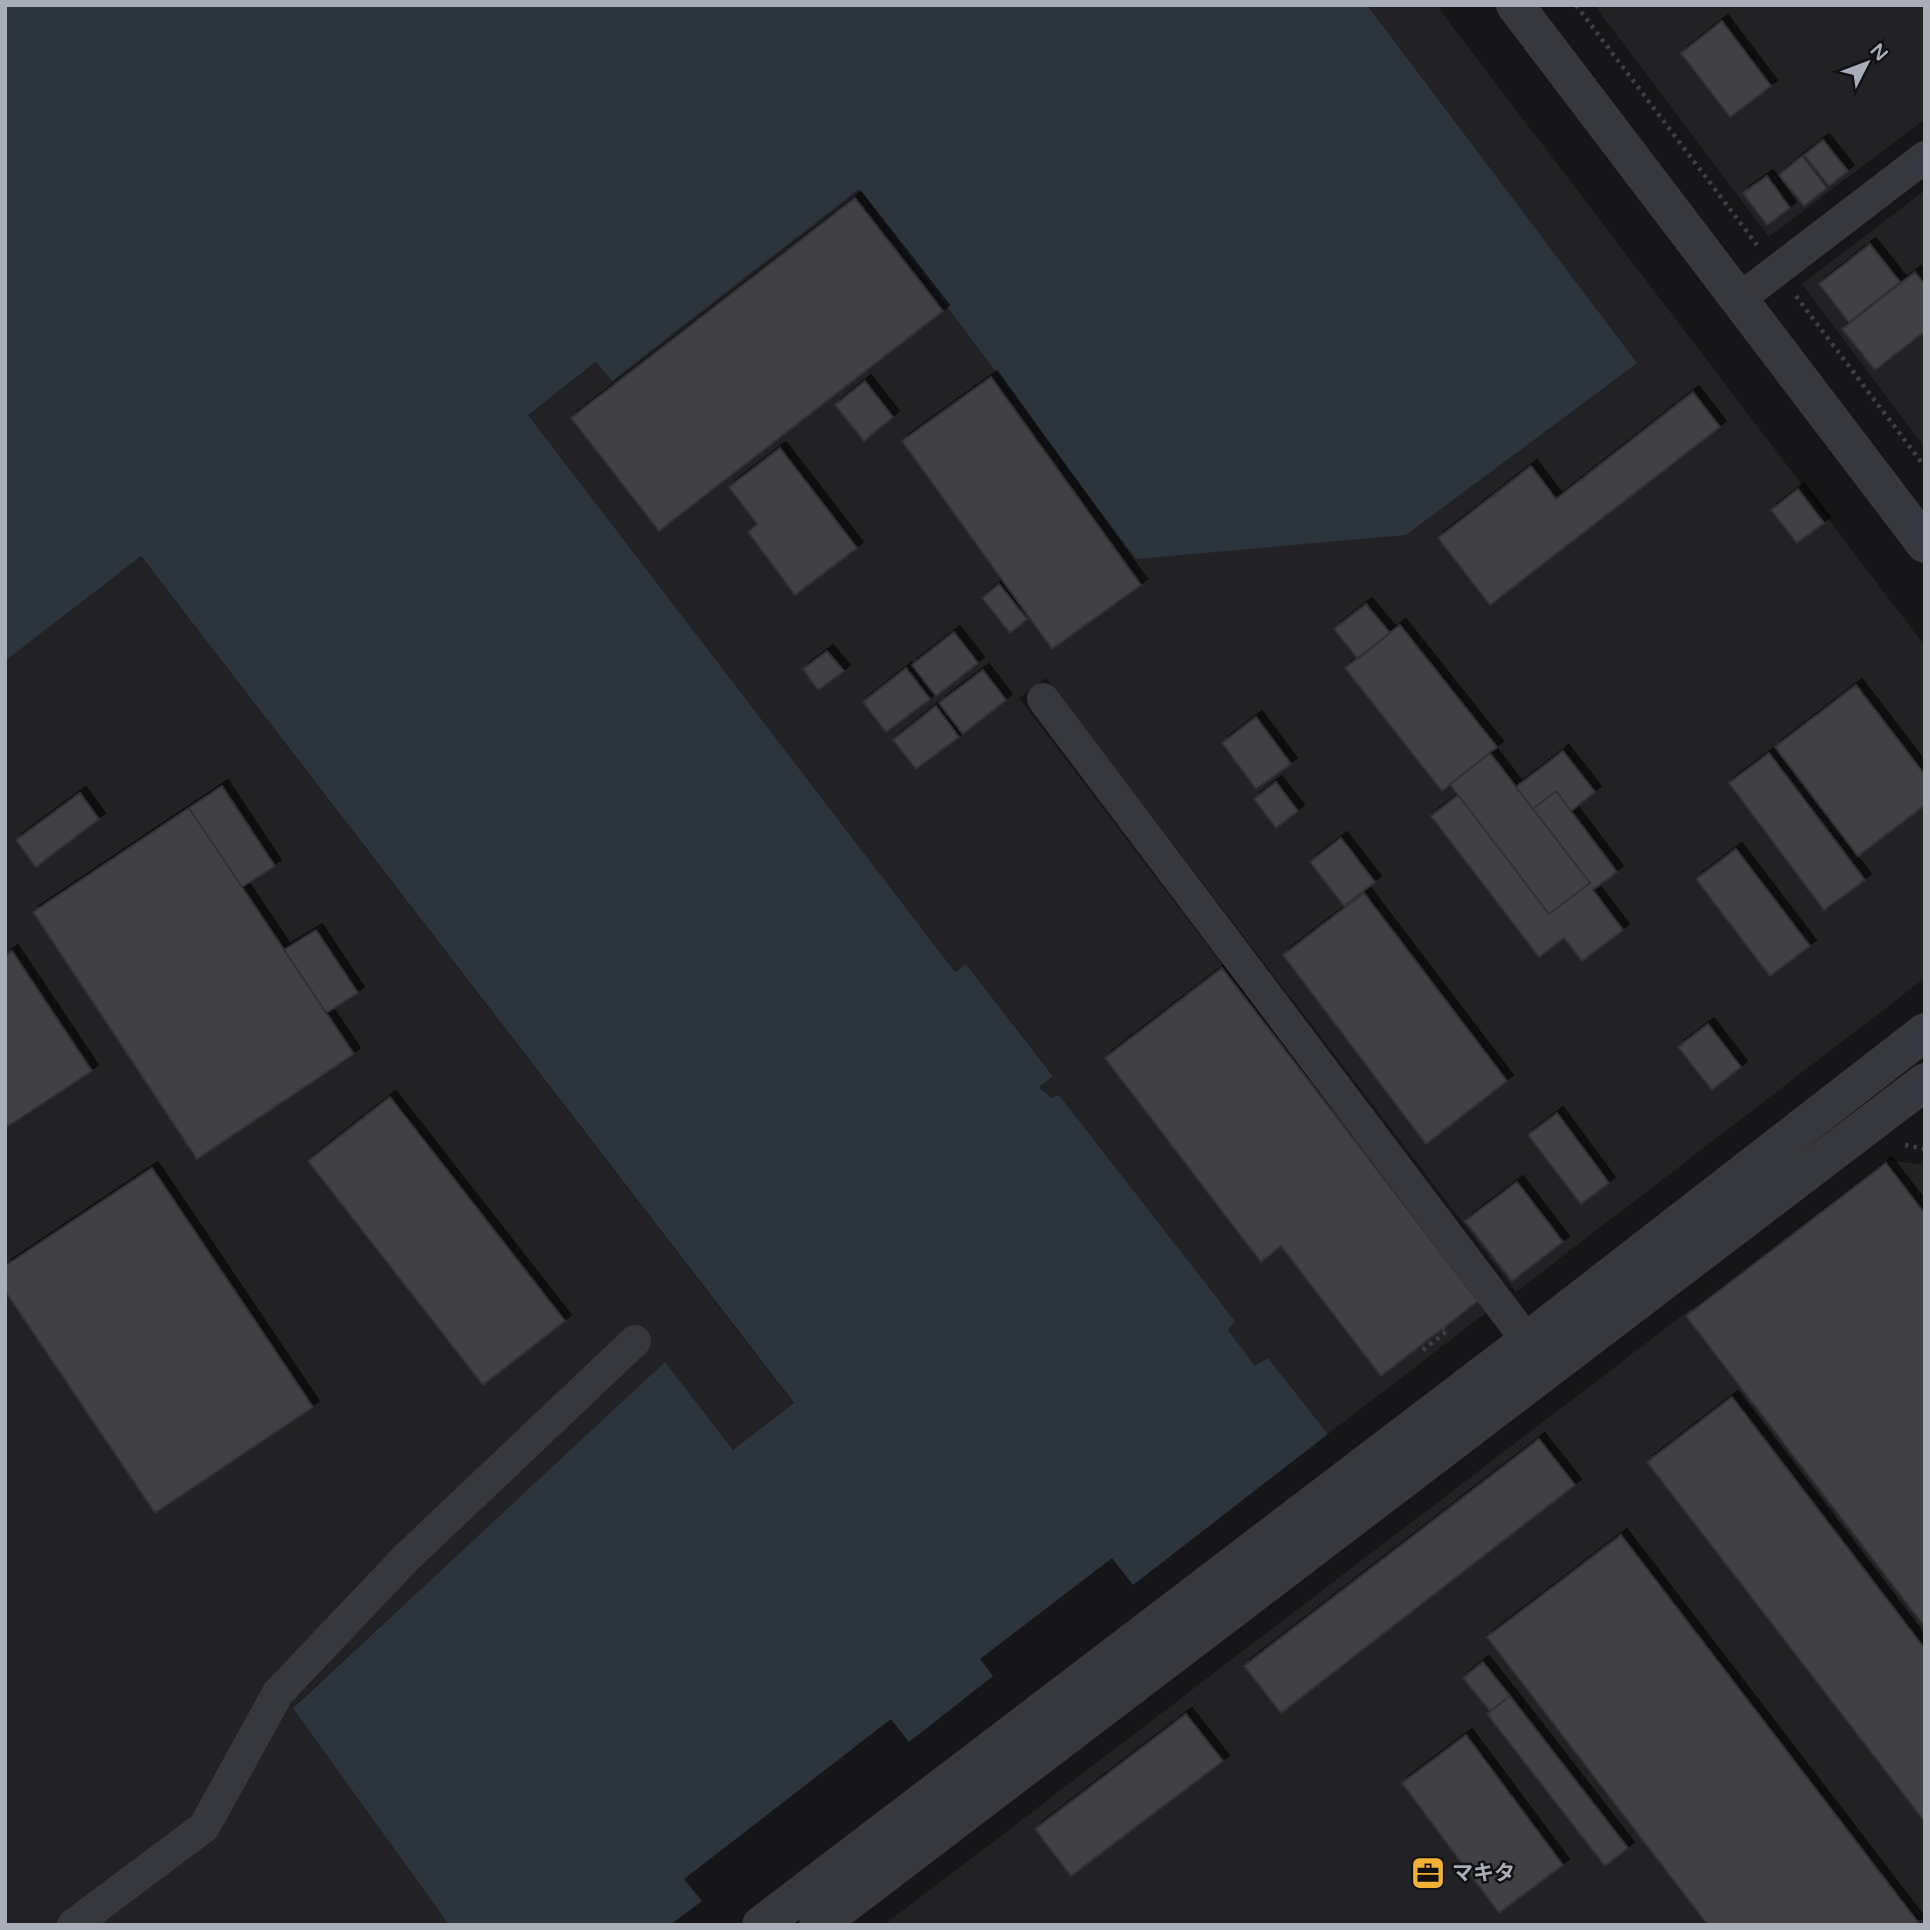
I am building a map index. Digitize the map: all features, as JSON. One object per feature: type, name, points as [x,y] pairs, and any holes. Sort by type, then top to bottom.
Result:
[{"type":"street","points":[[1516,5],[1925,544]]},
{"type":"street","points":[[1738,300],[1925,157]]},
{"type":"street","points":[[1043,699],[1537,1355]]},
{"type":"street","points":[[818,1925],[1919,1050]]},
{"type":"street","points":[[761,1925],[1537,1355],[1925,1082]]},
{"type":"street","points":[[73,1925],[204,1827],[278,1693],[405,1558],[635,1341]]},
{"type":"path","points":[[1576,5],[1925,467]]},
{"type":"path","points":[[1423,1350],[1445,1329]]},
{"type":"shaded area","points":[[5,5],[1367,5],[1637,363],[1406,535],[1136,559],[859,189],[612,381],[596,362],[528,415],[955,972],[966,964],[1053,1076],[1039,1087],[1051,1098],[1059,1095],[1235,1321],[1228,1330],[1255,1366],[1268,1358],[1328,1434],[1133,1585],[1112,1558],[980,1659],[993,1676],[909,1742],[891,1719],[684,1879],[702,1901],[670,1925],[449,1925],[293,1708],[665,1362],[733,1450],[794,1403],[141,556],[5,661]]},
{"type":"shaded area","points":[[1367,5],[1436,5],[1925,646],[1925,978],[1516,1292],[1046,678],[1019,698],[1487,1312],[1328,1434],[1269,1359],[1255,1366],[1228,1330],[1235,1321],[1059,1095],[1051,1098],[1039,1087],[1053,1075],[966,964],[955,972],[528,415],[597,362],[612,381],[859,189],[1136,559],[1637,363]]},
{"type":"shaded area","points":[[1594,5],[1925,5],[1925,119],[1769,237]]},
{"type":"shaded area","points":[[1925,190],[1925,448],[1802,284]]},
{"type":"shaded area","points":[[140,555],[794,1404],[733,1450],[665,1363],[293,1707],[449,1925],[5,1925],[5,661]]},
{"type":"shaded area","points":[[1886,1160],[1925,1165],[1925,1925],[884,1925]]},
{"type":"building","points":[[1722,21],[1771,86],[1730,117],[1681,53]]},
{"type":"building","points":[[1823,140],[1848,171],[1829,186],[1804,155]]},
{"type":"building","points":[[1802,156],[1827,188],[1804,206],[1779,175]]},
{"type":"building","points":[[1767,176],[1790,208],[1767,225],[1743,193]]},
{"type":"building","points":[[855,198],[943,311],[659,531],[571,418]]},
{"type":"building","points":[[1870,244],[1900,282],[1849,322],[1819,284]]},
{"type":"building","points":[[1915,272],[1925,285],[1925,331],[1875,370],[1842,329]]},
{"type":"building","points":[[991,377],[1141,585],[1052,649],[902,441]]},
{"type":"building","points":[[865,381],[893,417],[864,441],[835,405]]},
{"type":"building","points":[[1693,392],[1720,427],[1490,605],[1438,538],[1531,466],[1556,499]]},
{"type":"building","points":[[780,448],[857,548],[795,595],[748,532],[757,524],[729,487]]},
{"type":"building","points":[[1798,489],[1824,523],[1797,543],[1771,510]]},
{"type":"building","points":[[999,584],[1027,619],[1010,633],[982,598]]},
{"type":"building","points":[[1366,604],[1390,633],[1358,659],[1334,629]]},
{"type":"building","points":[[1400,625],[1497,747],[1442,791],[1345,668]]},
{"type":"building","points":[[954,632],[978,663],[936,696],[912,665]]},
{"type":"building","points":[[827,651],[844,671],[818,690],[803,669]]},
{"type":"building","points":[[906,668],[930,699],[886,732],[863,702]]},
{"type":"building","points":[[983,670],[1006,700],[963,734],[939,703]]},
{"type":"building","points":[[1856,685],[1925,775],[1925,805],[1858,856],[1775,747]]},
{"type":"building","points":[[936,706],[959,737],[916,769],[893,740]]},
{"type":"building","points":[[1256,717],[1291,764],[1256,789],[1222,743]]},
{"type":"building","points":[[1563,751],[1595,792],[1571,811],[1556,791],[1533,809],[1516,787]]},
{"type":"building","points":[[1490,753],[1590,883],[1549,914],[1450,784]]},
{"type":"building","points":[[1769,753],[1865,880],[1824,910],[1729,783]]},
{"type":"building","points":[[1276,782],[1298,811],[1276,828],[1254,799]]},
{"type":"building","points":[[222,786],[275,866],[242,887],[189,808]]},
{"type":"building","points":[[1556,791],[1617,872],[1593,890],[1623,930],[1582,961],[1564,938],[1539,957],[1431,816],[1458,795],[1549,914],[1590,883],[1533,809]]},
{"type":"building","points":[[80,793],[99,819],[36,867],[16,840]]},
{"type":"building","points":[[189,808],[354,1054],[197,1159],[33,912]]},
{"type":"building","points":[[1341,838],[1375,882],[1344,906],[1310,862]]},
{"type":"building","points":[[1736,849],[1810,946],[1770,976],[1696,879]]},
{"type":"building","points":[[1364,893],[1507,1081],[1426,1144],[1283,955]]},
{"type":"building","points":[[316,930],[358,993],[326,1013],[284,950]]},
{"type":"building","points":[[12,951],[92,1071],[5,1128],[5,956]]},
{"type":"building","points":[[1222,968],[1478,1301],[1381,1376],[1281,1246],[1261,1262],[1105,1058]]},
{"type":"building","points":[[1708,1024],[1741,1067],[1712,1090],[1678,1047]]},
{"type":"building","points":[[390,1097],[565,1321],[483,1385],[308,1161]]},
{"type":"building","points":[[1557,1113],[1609,1183],[1581,1204],[1528,1135]]},
{"type":"building","points":[[1886,1163],[1925,1214],[1925,1627],[1686,1316]]},
{"type":"building","points":[[152,1168],[313,1407],[155,1513],[5,1291],[5,1266]]},
{"type":"building","points":[[1517,1182],[1563,1242],[1512,1281],[1465,1221]]},
{"type":"building","points":[[1732,1397],[1925,1649],[1925,1822],[1647,1462]]},
{"type":"building","points":[[1539,1439],[1575,1485],[1281,1713],[1244,1666]]},
{"type":"building","points":[[1621,1535],[1920,1925],[1708,1925],[1487,1637]]},
{"type":"building","points":[[1483,1662],[1510,1696],[1490,1711],[1463,1678]]},
{"type":"building","points":[[1510,1696],[1628,1848],[1605,1866],[1487,1714]]},
{"type":"building","points":[[1186,1714],[1223,1761],[1071,1876],[1035,1829]]},
{"type":"building","points":[[1466,1735],[1563,1865],[1499,1913],[1402,1783]]},
{"type":"place","name":"マキタ","points":[[1428,1873]]}]
